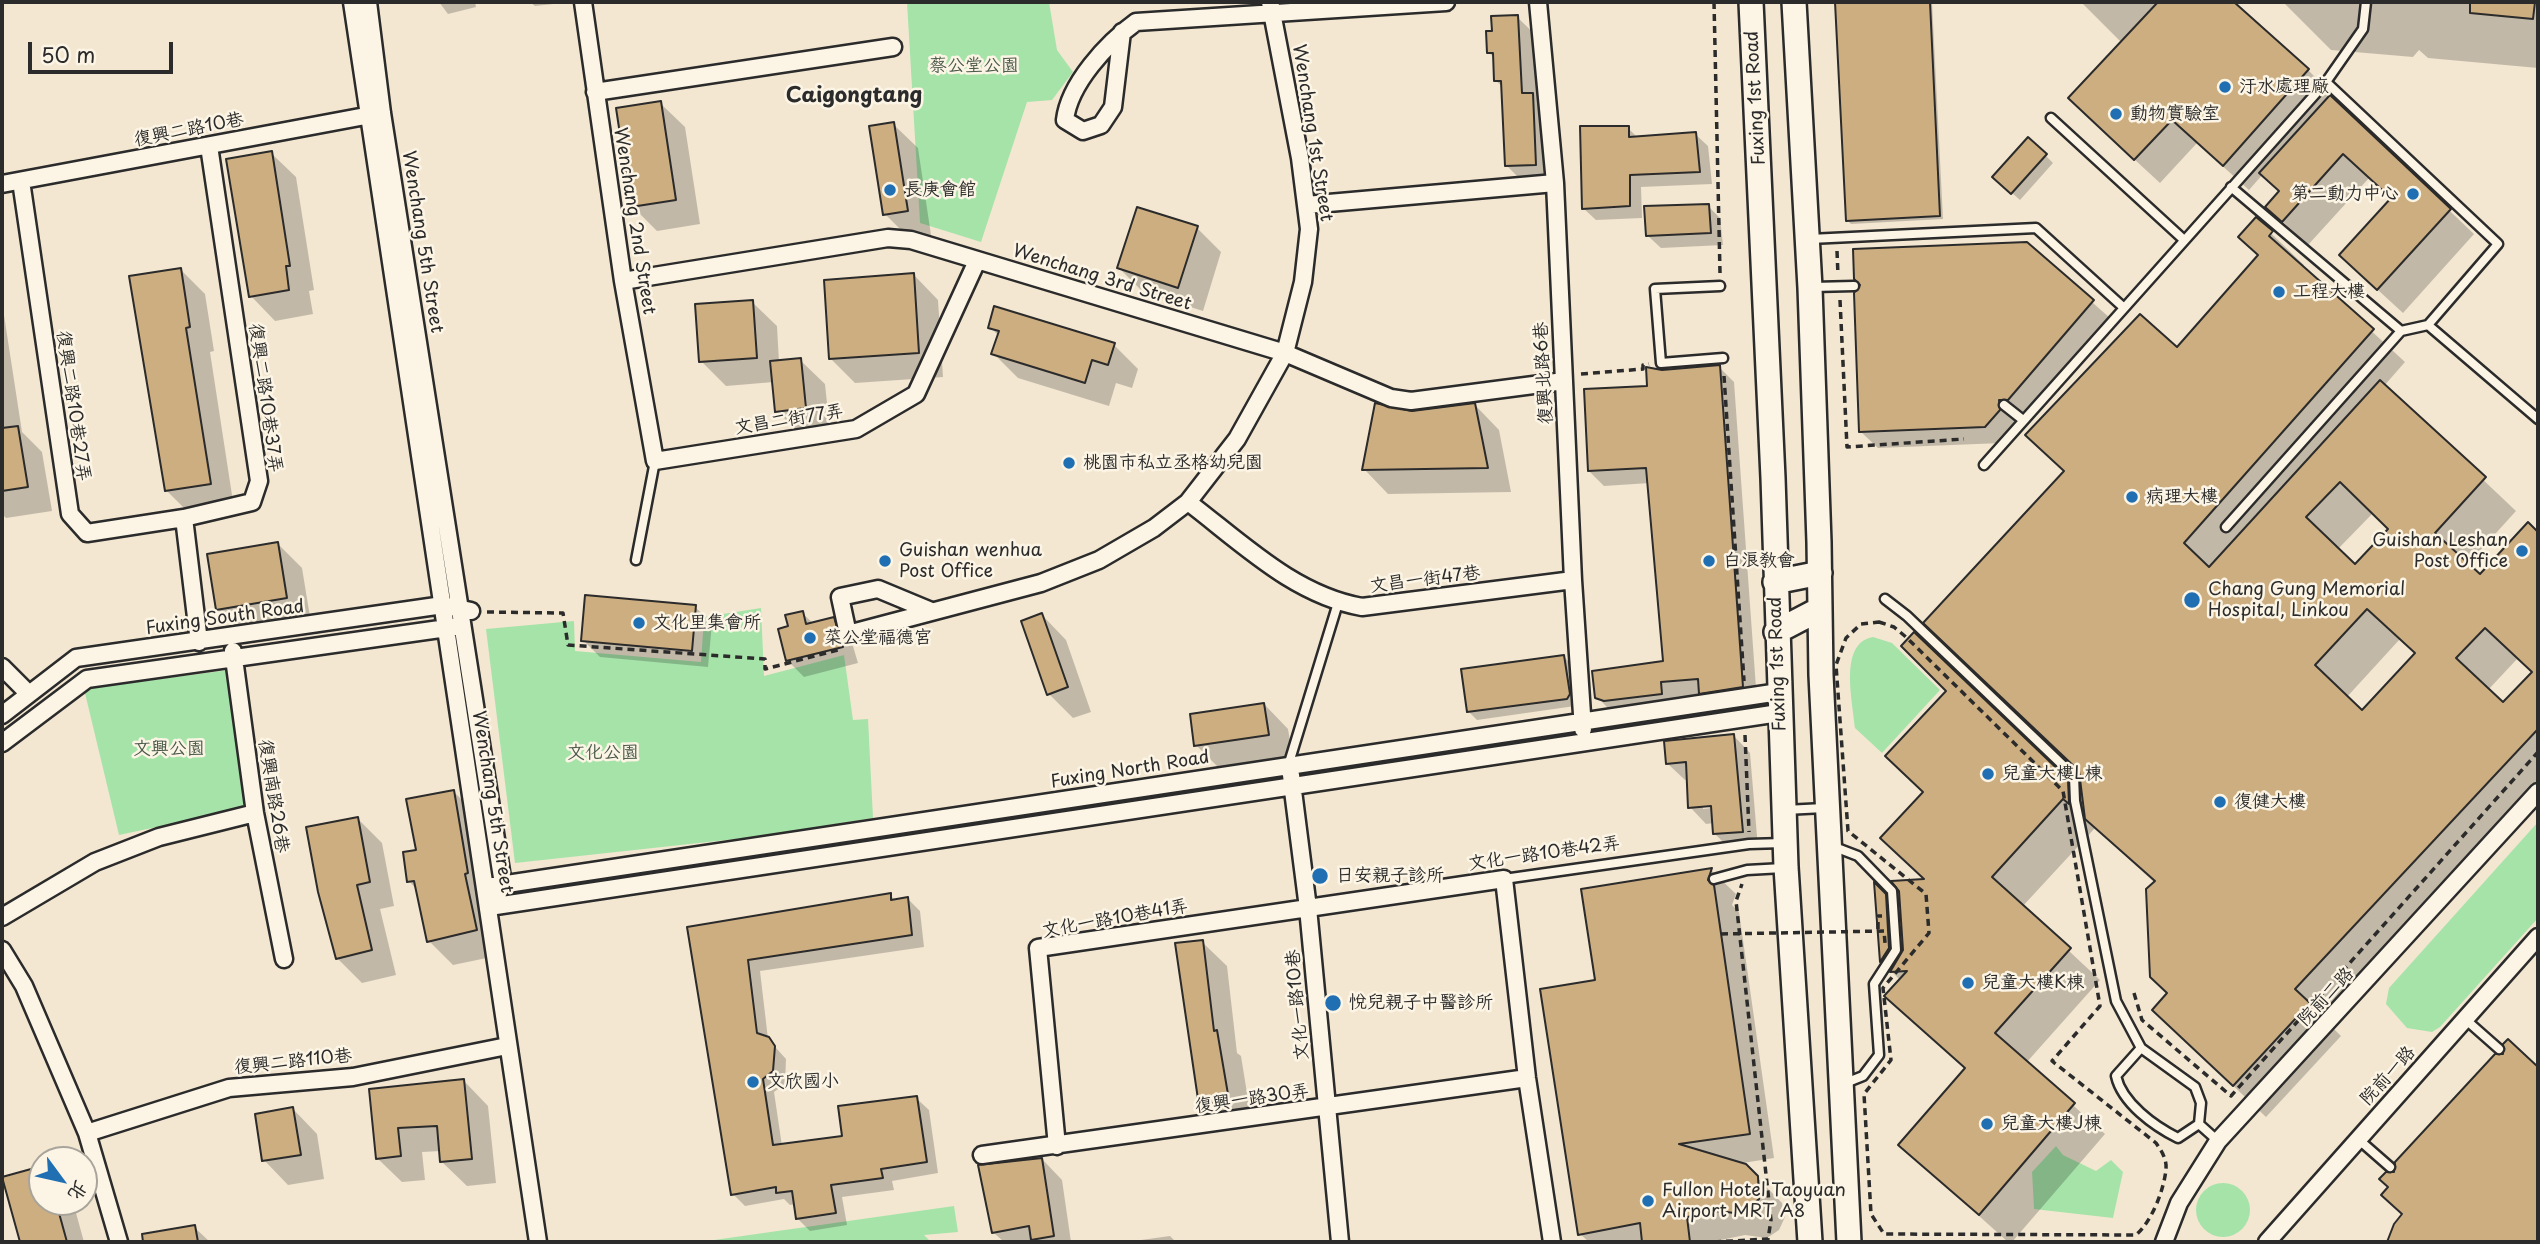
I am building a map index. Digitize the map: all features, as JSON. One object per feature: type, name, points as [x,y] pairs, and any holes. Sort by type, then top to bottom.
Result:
[{"type":"main road","name":"Fuxing 1st Road","points":[[1751,2],[1773,478],[1776,632],[1786,867],[1810,1242]]},
{"type":"main road","points":[[1794,2],[1810,288],[1827,808],[1849,1242]]},
{"type":"main road","points":[[1775,582],[1820,573]]},
{"type":"main road","points":[[1776,632],[1820,608]]},
{"type":"street","name":"Wenchang 5th Street","points":[[352,2],[376,114],[458,608],[454,627],[495,886],[489,907]]},
{"type":"street","name":"Wenchang 5th Street","points":[[368,2],[376,114]]},
{"type":"street","name":"Wenchang 2nd Street","points":[[583,2],[622,281],[653,453]]},
{"type":"street","points":[[1122,32],[1113,107],[1101,125],[1083,131],[1065,120],[1067,104],[1090,69],[1122,32],[1136,22],[1271,6],[1446,2]]},
{"type":"street","name":"復興北路6巷","points":[[1538,2],[1555,183],[1573,580],[1585,742]]},
{"type":"street","name":"Wenchang 1st Street","points":[[848,634],[1041,583],[1098,560],[1154,528],[1188,502],[1237,439],[1285,353],[1303,282],[1309,229],[1300,158],[1271,6]]},
{"type":"street","points":[[595,92],[892,47]]},
{"type":"street","name":"復興二路10巷","points":[[2,184],[376,114]]},
{"type":"street","name":"復興二路10巷37弄","points":[[184,518],[252,502],[259,481],[209,146]]},
{"type":"street","name":"復興二路10巷27弄","points":[[22,181],[70,514],[87,533],[184,518]]},
{"type":"street","points":[[1306,205],[1555,183]]},
{"type":"street","name":"Wenchang 3rd Street","points":[[622,281],[888,238],[911,240],[1285,353],[1391,398],[1411,401],[1564,378]]},
{"type":"street","name":"文昌二街77弄","points":[[653,453],[856,429],[916,394],[977,261]]},
{"type":"street","name":"文昌一街47巷","points":[[1188,502],[1302,589],[1338,603],[1362,607],[1573,580]]},
{"type":"street","points":[[184,518],[199,642]]},
{"type":"street","points":[[848,634],[840,597],[878,589],[931,611]]},
{"type":"street","name":"Fuxing South Road","points":[[2,715],[76,659],[458,608]]},
{"type":"street","points":[[2,743],[87,679],[454,627]]},
{"type":"street","name":"復興南路26巷","points":[[232,638],[255,813],[284,959]]},
{"type":"street","points":[[2,667],[28,693]]},
{"type":"street","points":[[538,1242],[507,1046],[489,907],[1585,742],[1779,703]]},
{"type":"street","name":"Fuxing North Road","points":[[495,886],[1583,722],[1779,703]]},
{"type":"street","points":[[1389,751],[1393,771]]},
{"type":"street","name":"文化一路10巷","points":[[1288,766],[1293,786],[1308,908],[1340,1242]]},
{"type":"street","name":"院前二路","points":[[2164,1242],[2179,1203],[2218,1142],[2538,793]]},
{"type":"street","points":[[1025,806],[1028,825]]},
{"type":"street","points":[[2,917],[95,862],[159,837],[255,813]]},
{"type":"street","points":[[776,843],[779,863]]},
{"type":"street","points":[[1504,878],[1527,1078],[1552,1242]]},
{"type":"street","name":"文化一路10巷42弄","points":[[1308,908],[1504,878]]},
{"type":"street","name":"文化一路10巷41弄","points":[[1057,1146],[1038,948],[1308,908]]},
{"type":"street","name":"院前一路","points":[[2267,1242],[2538,937]]},
{"type":"street","points":[[2,950],[24,986],[87,1133],[120,1242]]},
{"type":"street","name":"復興二路110巷","points":[[87,1133],[229,1088],[353,1077],[507,1046]]},
{"type":"street","name":"復興一路30弄","points":[[982,1155],[1527,1078]]},
{"type":"lane","points":[[1984,465],[2326,82],[2363,29],[2366,2]]},
{"type":"lane","points":[[2226,527],[2401,331],[2428,325],[2498,244],[2326,82]]},
{"type":"lane","points":[[2051,118],[2183,239]]},
{"type":"lane","points":[[2231,187],[2401,331]]},
{"type":"lane","points":[[1807,239],[2036,228],[2123,307]]},
{"type":"lane","points":[[1720,286],[1656,289],[1661,363],[1723,358]]},
{"type":"lane","points":[[1810,288],[1854,286]]},
{"type":"lane","points":[[2428,325],[2538,419]]},
{"type":"lane","points":[[2004,405],[2023,420]]},
{"type":"lane","points":[[636,560],[653,453]]},
{"type":"lane","points":[[1885,599],[1907,616],[2074,776],[2075,801],[2116,1000],[2141,1048],[2195,1087],[2201,1103],[2199,1124]]},
{"type":"lane","points":[[1288,766],[1338,603]]},
{"type":"lane","points":[[1784,810],[1827,808]]},
{"type":"lane","name":"文化一路10巷42弄","points":[[1504,878],[1749,845],[1786,843]]},
{"type":"lane","points":[[1829,845],[1858,856],[1892,891],[1896,950],[1874,984],[1879,1055],[1863,1076],[1841,1086]]},
{"type":"lane","points":[[1714,880],[1747,870],[1786,867]]},
{"type":"lane","points":[[2465,1018],[2499,1049]]},
{"type":"lane","points":[[2141,1048],[2116,1076],[2119,1090],[2160,1129],[2178,1138],[2199,1124]]},
{"type":"lane","points":[[2199,1124],[2218,1142]]},
{"type":"lane","points":[[2358,1139],[2390,1167]]},
{"type":"path","points":[[1714,2],[1720,286]]},
{"type":"path","points":[[1836,237],[1847,447],[1964,439]]},
{"type":"path","points":[[1564,378],[1643,369],[1643,365],[1661,363]]},
{"type":"path","points":[[458,608],[563,613],[568,645],[765,660],[765,669],[842,650],[848,634]]},
{"type":"path","points":[[1879,622],[1894,627],[1906,637],[2063,791],[2100,1006],[2052,1061],[2156,1143],[2166,1167],[2149,1221],[2136,1235],[1884,1234],[1871,1214],[1864,1094],[1891,1060],[1883,988],[1929,933],[1926,894],[1848,831],[1836,665],[1846,638],[1861,624],[1879,622]]},
{"type":"path","points":[[2134,993],[2142,1020],[2231,1096],[2538,752]]},
{"type":"path","points":[[1721,934],[1884,931],[1885,943]]},
{"type":"path","points":[[1854,939],[1862,938]]},
{"type":"green space","name":"蔡公堂公園","points":[[907,2],[1049,2],[1057,50],[1073,72],[1052,100],[1027,102],[981,242],[920,223]]},
{"type":"green space","name":"文化公園","points":[[761,608],[764,676],[844,655],[853,720],[868,719],[873,818],[754,837],[515,863],[486,629],[574,621],[575,651],[701,662],[704,617]]},
{"type":"green space","points":[[1873,637],[1892,643],[1940,690],[1882,753],[1855,728],[1851,689],[1851,662],[1855,650],[1862,642]]},
{"type":"green space","name":"文興公園","points":[[229,670],[246,808],[119,835],[84,689]]},
{"type":"green space","points":[[2538,822],[2538,918],[2440,1027],[2432,1032],[2407,1028],[2386,1004],[2389,988]]},
{"type":"green space","points":[[2056,1146],[2063,1155],[2096,1171],[2111,1160],[2123,1172],[2113,1218],[2034,1209],[2032,1172]]},
{"type":"green space","points":[[2223,1183],[2242,1191],[2250,1210],[2242,1229],[2223,1237],[2204,1229],[2196,1210],[2204,1191]]},
{"type":"green space","points":[[954,1206],[958,1232],[924,1235],[931,1242],[700,1242]]},
{"type":"building","points":[[1835,2],[1930,2],[1940,216],[1846,221]]},
{"type":"building","name":"汙水處理廠","points":[[2158,2],[2234,2],[2309,69],[2223,166],[2172,120],[2134,160],[2068,98]]},
{"type":"building","points":[[2470,2],[2535,2],[2533,19],[2470,13]]},
{"type":"building","points":[[1518,15],[1522,93],[1533,93],[1536,165],[1505,166],[1501,81],[1494,81],[1493,53],[1487,53],[1486,31],[1492,31],[1491,16]]},
{"type":"building","name":"第二動力中心","points":[[2330,95],[2451,209],[2377,290],[2339,255],[2391,198],[2343,154],[2282,222],[2265,207],[2279,191],[2259,173]]},
{"type":"building","points":[[661,101],[676,200],[631,207],[616,108]]},
{"type":"building","points":[[894,122],[908,211],[883,215],[869,126]]},
{"type":"building","points":[[1580,126],[1629,126],[1629,137],[1696,132],[1700,172],[1630,175],[1630,206],[1582,209]]},
{"type":"building","points":[[2028,137],[2047,154],[2011,194],[1992,177]]},
{"type":"building","points":[[272,151],[290,266],[286,266],[289,290],[249,297],[226,159]]},
{"type":"building","points":[[1709,204],[1711,233],[1646,236],[1644,206]]},
{"type":"building","points":[[1137,207],[1198,226],[1178,288],[1117,268]]},
{"type":"building","points":[[2256,217],[2273,231],[2269,236],[2374,329],[2184,543],[2209,567],[2380,380],[2486,477],[2435,533],[2480,574],[2528,522],[2538,532],[2538,729],[2295,989],[2310,1003],[2233,1086],[2152,1010],[2167,993],[2150,977],[2146,889],[2155,881],[2085,819],[2079,771],[1923,623],[2064,471],[2025,435],[2140,314],[2177,347],[2258,255],[2238,237]],"holes":[[[2340,482],[2388,529],[2355,564],[2306,517]],[[2367,609],[2415,653],[2362,710],[2315,665]],[[2485,628],[2532,672],[2503,702],[2456,658]]]},
{"type":"building","points":[[2027,242],[2094,300],[2008,400],[1999,400],[2000,410],[1985,427],[1859,432],[1854,293],[1860,285],[1854,279],[1853,249]]},
{"type":"building","points":[[181,268],[190,327],[186,328],[211,484],[165,491],[129,276]]},
{"type":"building","points":[[914,273],[919,353],[829,359],[824,280]]},
{"type":"building","points":[[753,300],[757,358],[699,362],[695,304]]},
{"type":"building","points":[[994,306],[1115,343],[1108,365],[1092,360],[1085,383],[991,354],[999,331],[988,328]]},
{"type":"building","points":[[801,358],[806,408],[775,412],[770,361]]},
{"type":"building","points":[[1720,365],[1743,687],[1699,694],[1698,679],[1661,682],[1662,694],[1604,701],[1595,698],[1592,671],[1663,661],[1646,468],[1588,471],[1584,389],[1647,386],[1646,367],[1662,370]]},
{"type":"building","points":[[1375,403],[1412,411],[1475,403],[1488,468],[1362,470]]},
{"type":"building","points":[[18,426],[28,487],[2,491],[2,428]]},
{"type":"building","points":[[278,542],[287,598],[216,610],[207,554]]},
{"type":"building","name":"文化里集會所","points":[[585,595],[696,605],[692,651],[581,641]]},
{"type":"building","name":"菜公堂福德宮","points":[[803,611],[806,624],[834,617],[843,647],[786,661],[778,629],[788,626],[785,615]]},
{"type":"building","points":[[1042,613],[1068,687],[1047,695],[1021,621]]},
{"type":"building","points":[[1914,632],[2068,779],[2069,804],[2063,799],[1992,877],[2071,948],[1995,1033],[2075,1103],[1979,1215],[1898,1145],[1965,1068],[1884,996],[1907,971],[1890,972],[1903,950],[1899,891],[1891,881],[1924,879],[1880,838],[1923,792],[1885,756],[1946,691],[1901,646]]},
{"type":"building","points":[[1564,655],[1570,694],[1567,699],[1467,712],[1461,669]]},
{"type":"building","points":[[1264,703],[1269,735],[1194,746],[1190,714]]},
{"type":"building","points":[[1734,734],[1743,832],[1713,834],[1711,806],[1688,808],[1686,762],[1666,764],[1664,741]]},
{"type":"building","points":[[454,790],[468,873],[465,874],[477,930],[427,942],[414,881],[407,882],[403,852],[416,850],[406,799]]},
{"type":"building","points":[[358,817],[370,882],[357,885],[372,950],[336,959],[318,892],[306,827]]},
{"type":"building","points":[[1712,868],[1708,880],[1714,885],[1750,1134],[1679,1144],[1746,1164],[1758,1176],[1759,1199],[1742,1214],[1719,1211],[1687,1217],[1690,1242],[1642,1242],[1640,1223],[1578,1235],[1540,989],[1595,980],[1581,889]]},
{"type":"building","points":[[1874,882],[1886,894],[1889,948],[1880,962]]},
{"type":"building","points":[[891,893],[891,900],[908,897],[912,935],[748,960],[757,1033],[769,1037],[775,1046],[773,1071],[763,1079],[773,1145],[842,1136],[838,1106],[917,1096],[927,1162],[881,1169],[883,1178],[831,1185],[836,1213],[796,1219],[792,1191],[776,1193],[776,1187],[731,1195],[687,927]]},
{"type":"building","points":[[1203,940],[1214,1031],[1217,1030],[1229,1100],[1199,1106],[1175,943]]},
{"type":"building","points":[[2508,1039],[2538,1067],[2538,1242],[2387,1242],[2394,1224],[2402,1214],[2381,1195],[2388,1187],[2379,1179],[2386,1172],[2394,1172],[2395,1162],[2495,1054],[2503,1054],[2503,1044]]},
{"type":"building","points":[[464,1079],[472,1159],[440,1162],[437,1126],[398,1128],[401,1156],[376,1159],[369,1089]]},
{"type":"building","points":[[293,1107],[301,1155],[262,1161],[255,1114]]},
{"type":"building","points":[[1042,1158],[1054,1236],[1031,1240],[1029,1226],[992,1233],[978,1165]]},
{"type":"building","points":[[28,1170],[28,1216],[60,1216],[67,1242],[20,1242],[2,1177]]},
{"type":"building","points":[[195,1225],[198,1242],[143,1242],[142,1234]]},
{"type":"place","name":"汙水處理廠","points":[[2225,87]]},
{"type":"place","name":"動物實驗室","points":[[2116,114]]},
{"type":"place","name":"長庚會館","points":[[890,190]]},
{"type":"place","name":"第二動力中心","points":[[2413,194]]},
{"type":"place","name":"工程大樓","points":[[2279,292]]},
{"type":"place","name":"桃園市私立丞格幼兒園","points":[[1069,463]]},
{"type":"place","name":"病理大樓","points":[[2132,497]]},
{"type":"place","name":"Guishan Leshan Post Office","points":[[2522,551]]},
{"type":"place","name":"Guishan wenhua Post Office","points":[[885,561]]},
{"type":"place","name":"白浪教會","points":[[1709,561]]},
{"type":"place","name":"Chang Gung Memorial Hospital, Linkou","points":[[2192,600]]},
{"type":"place","name":"文化里集會所","points":[[639,623]]},
{"type":"place","name":"菜公堂福德宮","points":[[810,638]]},
{"type":"place","name":"兒童大樓L棟","points":[[1988,774]]},
{"type":"place","name":"復健大樓","points":[[2220,802]]},
{"type":"place","name":"日安親子診所","points":[[1320,876]]},
{"type":"place","name":"兒童大樓K棟","points":[[1968,983]]},
{"type":"place","name":"悅兒親子中醫診所","points":[[1333,1003]]},
{"type":"place","name":"文欣國小","points":[[753,1082]]},
{"type":"place","name":"兒童大樓J棟","points":[[1987,1124]]},
{"type":"place","name":"Fullon Hotel Taoyuan Airport MRT A8","points":[[1648,1201]]},
{"type":"district","name":"Caigongtang","points":[[854,96]]}]
